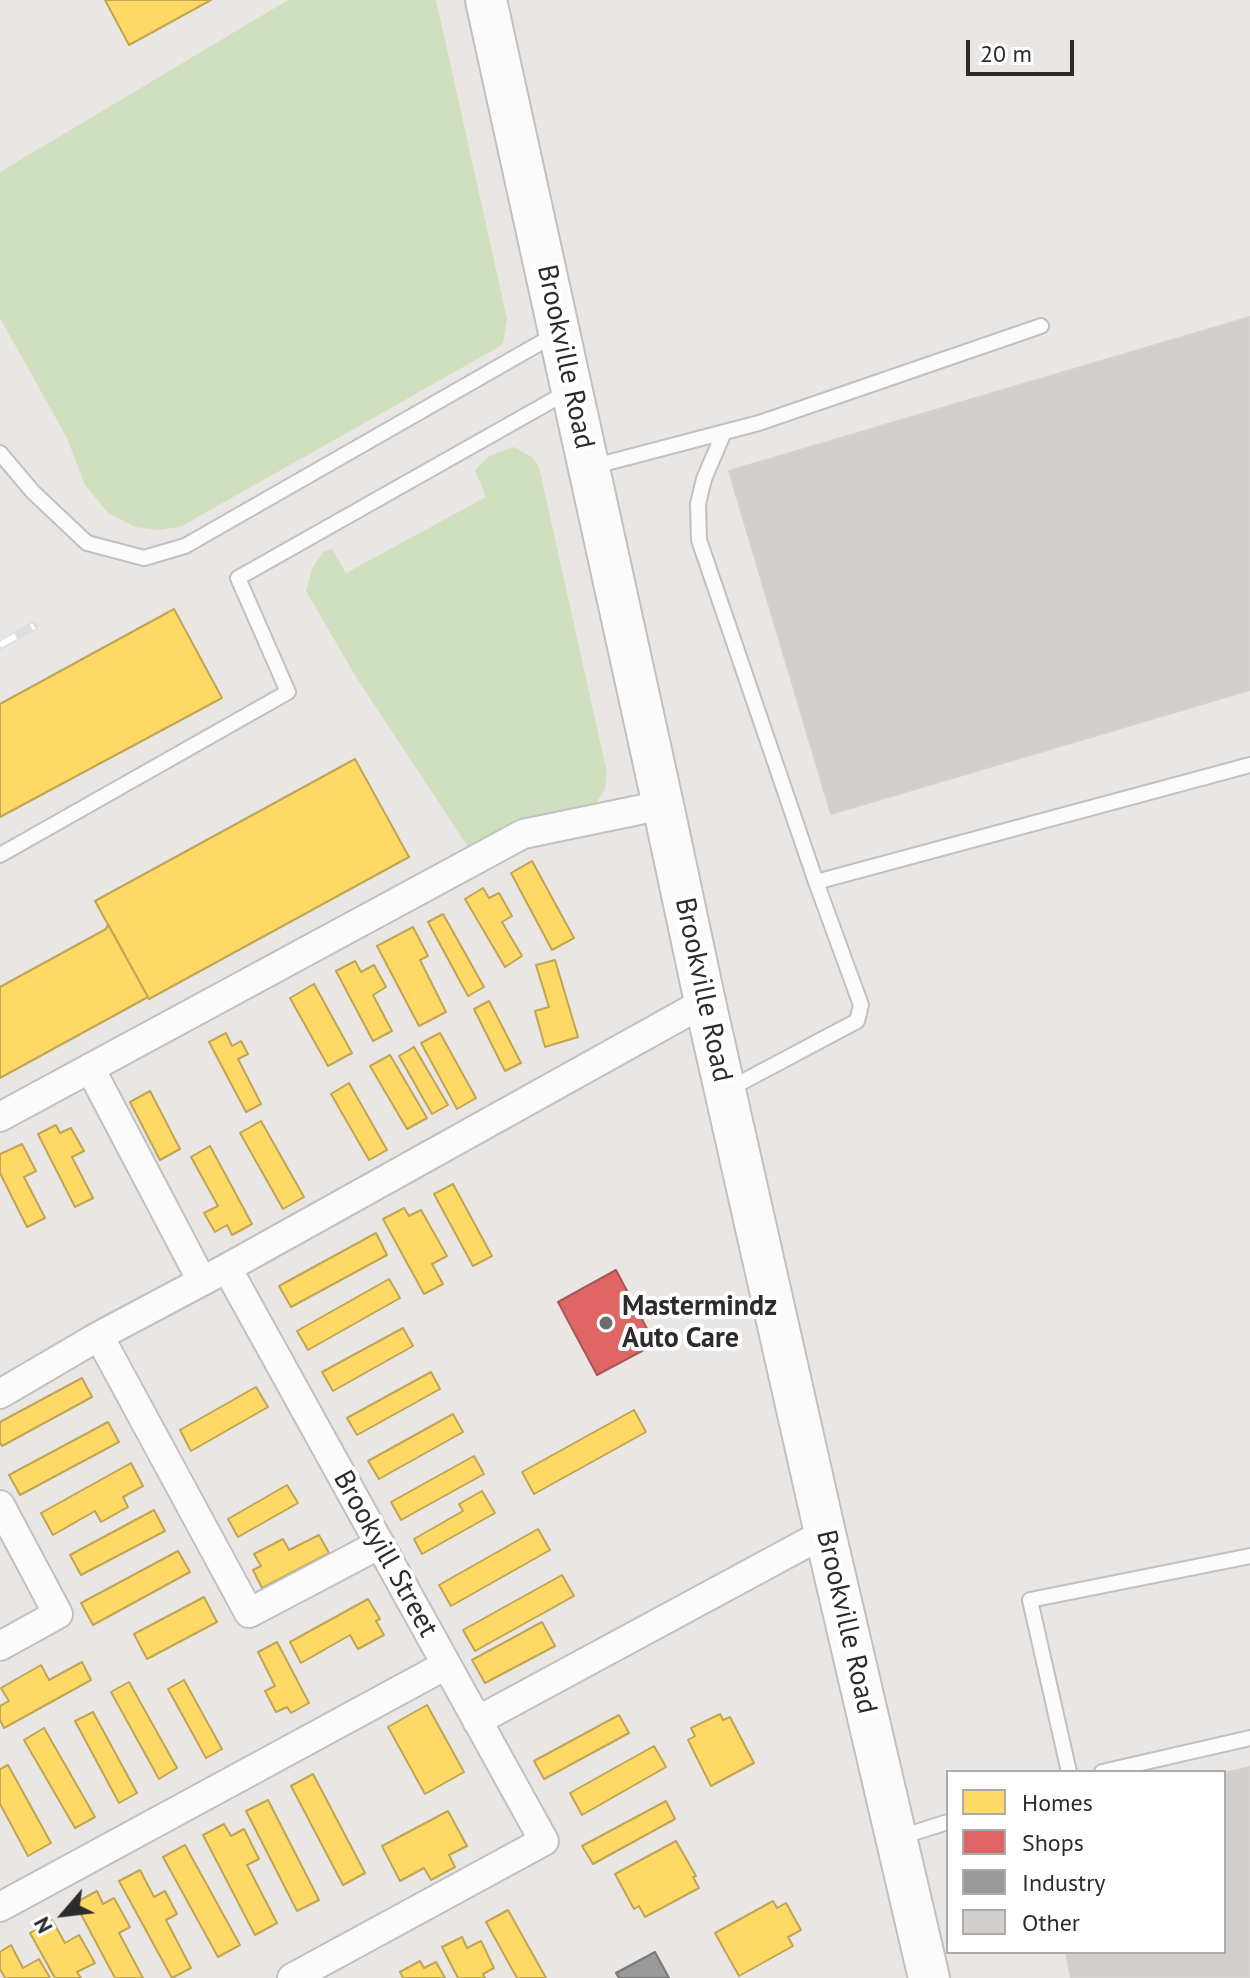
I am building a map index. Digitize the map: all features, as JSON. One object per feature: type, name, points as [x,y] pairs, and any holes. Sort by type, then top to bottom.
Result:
[{"type":"main road","name":"Brookville Road","points":[[486,0],[725,1092],[929,1978]]},
{"type":"street","points":[[0,1117],[523,834],[663,805]]},
{"type":"street","points":[[0,1394],[99,1336],[705,1002]]},
{"type":"street","points":[[90,1068],[202,1281]]},
{"type":"street","name":"Brookyill Street","points":[[227,1268],[544,1841],[292,1978]]},
{"type":"street","points":[[99,1336],[249,1613],[380,1544]]},
{"type":"street","points":[[0,1505],[58,1614],[0,1646]]},
{"type":"street","points":[[477,1721],[825,1533]]},
{"type":"street","points":[[0,1907],[446,1665]]},
{"type":"lane","points":[[589,468],[759,423],[1041,326]]},
{"type":"lane","points":[[0,453],[33,492],[87,543],[144,558],[185,546],[559,332]]},
{"type":"lane","points":[[0,855],[288,692],[238,578],[572,389]]},
{"type":"lane","points":[[724,432],[704,479],[698,504],[699,540],[861,1005],[857,1021],[725,1092]]},
{"type":"lane","points":[[816,882],[1250,765]]},
{"type":"lane","points":[[1069,1770],[1030,1600],[1250,1556]]},
{"type":"lane","points":[[1111,1770],[1250,1738]]},
{"type":"lane","points":[[897,1838],[946,1823]]},
{"type":"green space","points":[[288,0],[436,0],[507,319],[503,343],[180,527],[159,530],[135,527],[108,513],[85,485],[67,438],[0,318],[0,172]]},
{"type":"green space","points":[[514,447],[532,457],[539,467],[607,773],[605,789],[596,803],[521,821],[468,847],[356,677],[306,591],[312,569],[323,552],[332,549],[346,573],[486,497],[475,470],[489,456]]},
{"type":"building: Homes","points":[[105,0],[211,0],[129,45]]},
{"type":"building: Homes","points":[[174,609],[222,698],[0,817],[0,704]]},
{"type":"building: Homes","points":[[355,759],[409,857],[149,999],[95,901]]},
{"type":"building: Homes","points":[[532,861],[574,938],[552,950],[511,873]]},
{"type":"building: Homes","points":[[483,888],[489,898],[499,893],[512,916],[502,922],[522,956],[505,967],[465,899]]},
{"type":"building: Homes","points":[[443,914],[484,987],[468,996],[428,922]]},
{"type":"building: Homes","points":[[108,924],[148,997],[0,1078],[0,987],[106,929]]},
{"type":"building: Homes","points":[[413,927],[428,956],[420,960],[446,1012],[419,1026],[377,946]]},
{"type":"building: Homes","points":[[555,960],[578,1037],[545,1047],[535,1011],[549,1007],[536,965]]},
{"type":"building: Homes","points":[[355,961],[361,972],[374,965],[386,987],[373,995],[392,1031],[373,1041],[336,971]]},
{"type":"building: Homes","points":[[314,984],[352,1053],[328,1066],[290,998]]},
{"type":"building: Homes","points":[[489,1001],[521,1063],[505,1071],[474,1009]]},
{"type":"building: Homes","points":[[226,1033],[232,1046],[241,1041],[248,1054],[238,1059],[261,1104],[246,1112],[209,1042]]},
{"type":"building: Homes","points":[[440,1033],[476,1098],[457,1109],[421,1043]]},
{"type":"building: Homes","points":[[414,1047],[448,1105],[432,1114],[399,1056]]},
{"type":"building: Homes","points":[[390,1055],[427,1118],[407,1129],[370,1066]]},
{"type":"building: Homes","points":[[349,1083],[387,1150],[369,1160],[331,1094]]},
{"type":"building: Homes","points":[[150,1091],[180,1149],[160,1160],[130,1102]]},
{"type":"building: Homes","points":[[261,1121],[304,1197],[283,1209],[240,1133]]},
{"type":"building: Homes","points":[[56,1125],[60,1133],[71,1128],[84,1151],[72,1157],[93,1198],[75,1207],[38,1134]]},
{"type":"building: Homes","points":[[22,1144],[36,1171],[24,1177],[45,1218],[27,1227],[0,1173],[0,1154]]},
{"type":"building: Homes","points":[[210,1146],[252,1224],[232,1235],[227,1225],[215,1232],[204,1213],[218,1206],[191,1157]]},
{"type":"building: Homes","points":[[453,1184],[492,1256],[473,1266],[434,1194]]},
{"type":"building: Homes","points":[[404,1208],[409,1216],[421,1210],[447,1256],[432,1264],[443,1284],[424,1294],[383,1219]]},
{"type":"building: Homes","points":[[376,1233],[387,1255],[291,1307],[279,1286]]},
{"type":"building: Homes","points":[[389,1279],[400,1298],[308,1350],[297,1331]]},
{"type":"building: Homes","points":[[403,1328],[413,1346],[333,1391],[322,1372]]},
{"type":"building: Homes","points":[[431,1372],[440,1389],[357,1435],[347,1418]]},
{"type":"building: Homes","points":[[82,1378],[92,1397],[2,1446],[0,1422]]},
{"type":"building: Homes","points":[[256,1387],[268,1407],[191,1451],[180,1430]]},
{"type":"building: Homes","points":[[634,1410],[646,1432],[534,1494],[522,1472]]},
{"type":"building: Homes","points":[[453,1414],[463,1432],[379,1479],[368,1461]]},
{"type":"building: Homes","points":[[108,1422],[119,1442],[20,1495],[9,1475]]},
{"type":"building: Homes","points":[[474,1456],[484,1474],[401,1520],[391,1502]]},
{"type":"building: Homes","points":[[131,1463],[143,1486],[123,1497],[128,1507],[101,1522],[95,1511],[53,1535],[41,1513]]},
{"type":"building: Homes","points":[[287,1485],[298,1503],[238,1537],[228,1519]]},
{"type":"building: Homes","points":[[482,1491],[495,1513],[422,1554],[414,1539],[463,1511],[459,1504]]},
{"type":"building: Homes","points":[[154,1510],[165,1531],[81,1575],[70,1555]]},
{"type":"building: Homes","points":[[538,1529],[550,1550],[451,1606],[439,1585]]},
{"type":"building: Homes","points":[[319,1535],[329,1553],[262,1588],[253,1570],[261,1566],[254,1554],[283,1539],[289,1550]]},
{"type":"building: Homes","points":[[178,1551],[190,1572],[93,1625],[81,1603]]},
{"type":"building: Homes","points":[[562,1575],[574,1596],[475,1651],[463,1630]]},
{"type":"building: Homes","points":[[204,1597],[217,1622],[147,1659],[134,1634]]},
{"type":"building: Homes","points":[[368,1599],[380,1619],[376,1621],[384,1635],[358,1649],[350,1635],[301,1663],[290,1642]]},
{"type":"building: Homes","points":[[542,1622],[555,1646],[485,1683],[472,1660]]},
{"type":"building: Homes","points":[[277,1642],[309,1703],[291,1713],[287,1707],[276,1712],[265,1691],[275,1686],[258,1652]]},
{"type":"building: Homes","points":[[82,1662],[91,1680],[4,1728],[0,1720],[0,1706],[9,1701],[1,1688],[41,1665],[49,1680]]},
{"type":"building: Homes","points":[[184,1680],[222,1749],[206,1758],[168,1689]]},
{"type":"building: Homes","points":[[129,1682],[177,1768],[159,1779],[111,1692]]},
{"type":"building: Homes","points":[[427,1705],[464,1772],[425,1794],[388,1727]]},
{"type":"building: Homes","points":[[93,1712],[137,1793],[119,1803],[75,1721]]},
{"type":"building: Homes","points":[[720,1714],[723,1720],[730,1717],[754,1763],[711,1786],[688,1740],[695,1736],[691,1728]]},
{"type":"building: Homes","points":[[619,1715],[629,1733],[544,1779],[534,1761]]},
{"type":"building: Homes","points":[[44,1728],[95,1817],[75,1828],[24,1740]]},
{"type":"building: Homes","points":[[654,1746],[666,1767],[582,1815],[570,1793]]},
{"type":"building: Homes","points":[[8,1765],[51,1843],[28,1856],[0,1804],[0,1769]]},
{"type":"building: Homes","points":[[313,1774],[365,1873],[343,1885],[291,1786]]},
{"type":"building: Homes","points":[[268,1800],[319,1900],[297,1911],[246,1811]]},
{"type":"building: Homes","points":[[666,1801],[675,1819],[593,1864],[582,1846]]},
{"type":"building: Homes","points":[[448,1811],[467,1846],[449,1855],[455,1867],[431,1880],[424,1868],[400,1881],[382,1846]]},
{"type":"building: Homes","points":[[224,1824],[231,1836],[244,1829],[259,1859],[247,1865],[277,1923],[255,1935],[203,1835]]},
{"type":"building: Homes","points":[[676,1841],[696,1876],[693,1877],[699,1888],[645,1917],[639,1906],[634,1909],[615,1874]]},
{"type":"building: Homes","points":[[185,1845],[240,1945],[218,1957],[163,1857]]},
{"type":"building: Homes","points":[[140,1870],[154,1897],[165,1891],[177,1914],[166,1920],[191,1968],[172,1978],[119,1881]]},
{"type":"building: Homes","points":[[97,1891],[103,1904],[114,1898],[130,1927],[119,1933],[143,1978],[115,1978],[75,1903]]},
{"type":"building: Homes","points":[[773,1901],[777,1908],[786,1903],[801,1930],[788,1937],[793,1946],[739,1976],[715,1933]]},
{"type":"building: Homes","points":[[508,1910],[546,1978],[517,1978],[486,1922]]},
{"type":"building: Homes","points":[[52,1920],[65,1943],[79,1935],[95,1963],[77,1972],[81,1978],[55,1978],[30,1933]]},
{"type":"building: Homes","points":[[462,1937],[467,1948],[481,1941],[494,1968],[483,1974],[485,1978],[458,1978],[442,1947]]},
{"type":"building: Homes","points":[[11,1945],[23,1968],[39,1959],[50,1978],[5,1978],[0,1969],[0,1952]]},
{"type":"building: Homes","points":[[420,1961],[424,1968],[436,1962],[445,1978],[403,1978],[400,1972]]},
{"type":"building: Shops","name":"Mastermindz Auto Care","points":[[616,1270],[655,1344],[597,1375],[558,1302]]},
{"type":"building: Industry","points":[[655,1952],[669,1978],[619,1978],[616,1973]]},
{"type":"building: Other","points":[[1250,317],[1250,690],[831,814],[729,471]]},
{"type":"building: Other","points":[[1250,1767],[1250,1978],[1071,1978],[1066,1954],[1226,1954],[1226,1773]]},
{"type":"railway","points":[[0,645],[34,626]]},
{"type":"place","name":"Mastermindz Auto Care","points":[[606,1323]]}]
